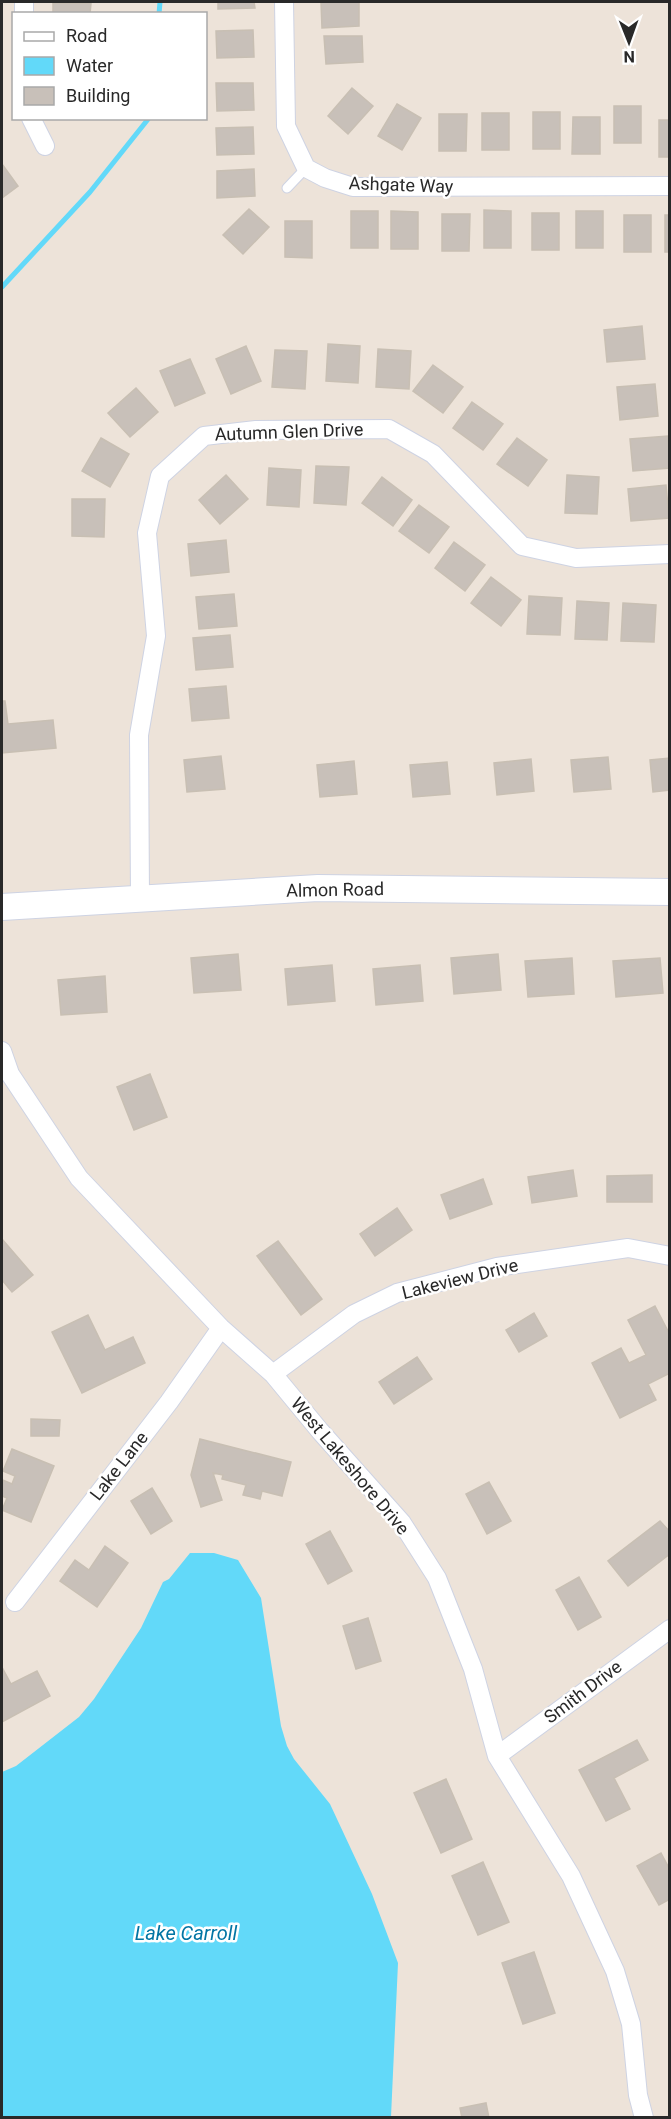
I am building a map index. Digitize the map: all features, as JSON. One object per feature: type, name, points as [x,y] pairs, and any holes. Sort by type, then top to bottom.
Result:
[{"type":"street","points":[[284,2],[286,126],[306,168]]},
{"type":"street","points":[[32,120],[45,146]]},
{"type":"street","name":"Ashgate Way","points":[[306,168],[353,187],[669,186]]},
{"type":"street","name":"Autumn Glen Drive","points":[[140,899],[139,735],[156,636],[147,533],[160,476],[204,436],[256,430],[389,429],[433,454],[522,546],[576,558],[669,554]]},
{"type":"street","name":"Almon Road","points":[[2,907],[318,888],[669,892]]},
{"type":"street","name":"West Lakeshore Drive","points":[[2,1052],[10,1074],[79,1178],[221,1328],[273,1374],[402,1523],[437,1578],[474,1669],[497,1756],[571,1876],[615,1971],[631,2024],[638,2095],[644,2118]]},
{"type":"street","name":"Lakeview Drive","points":[[273,1374],[354,1314],[397,1293],[497,1267],[627,1248],[669,1256]]},
{"type":"street","name":"Lake Lane","points":[[15,1602],[169,1402],[221,1328]]},
{"type":"street","name":"Smith Drive","points":[[497,1756],[669,1629]]},
{"type":"lane","points":[[287,188],[306,168]]},
{"type":"water","name":"Lake Carroll","points":[[190,1553],[214,1553],[238,1560],[261,1598],[281,1726],[287,1746],[294,1759],[330,1804],[372,1894],[398,1963],[391,2117],[2,2117],[2,1772],[16,1766],[79,1717],[94,1699],[141,1628],[163,1582],[169,1579]]},
{"type":"building","points":[[218,2],[254,2],[255,8],[218,9]]},
{"type":"building","points":[[321,2],[359,2],[359,26],[322,28]]},
{"type":"building","points":[[53,3],[91,3],[90,12],[53,12]]},
{"type":"building","points":[[253,30],[254,57],[217,58],[216,31]]},
{"type":"building","points":[[324,36],[362,36],[363,62],[326,64]]},
{"type":"building","points":[[216,83],[253,83],[254,110],[217,111]]},
{"type":"building","points":[[352,88],[373,106],[348,134],[328,116]]},
{"type":"building","points":[[397,104],[421,118],[402,150],[378,136]]},
{"type":"building","points":[[614,106],[641,106],[641,143],[614,143]]},
{"type":"building","points":[[533,112],[560,112],[560,149],[533,149]]},
{"type":"building","points":[[482,113],[509,113],[509,150],[482,150]]},
{"type":"building","points":[[439,114],[467,114],[466,151],[439,151]]},
{"type":"building","points":[[573,117],[600,117],[600,154],[572,154]]},
{"type":"building","points":[[659,120],[670,120],[670,157],[659,157]]},
{"type":"building","points":[[253,127],[254,154],[217,155],[216,128]]},
{"type":"building","points":[[2,164],[18,186],[2,198]]},
{"type":"building","points":[[254,169],[255,196],[217,198],[217,171]]},
{"type":"building","points":[[249,209],[269,227],[243,254],[223,235]]},
{"type":"building","points":[[484,210],[511,211],[511,248],[484,248]]},
{"type":"building","points":[[351,211],[378,211],[378,248],[351,248]]},
{"type":"building","points":[[391,211],[418,212],[418,249],[391,249]]},
{"type":"building","points":[[576,211],[603,211],[603,248],[576,248]]},
{"type":"building","points":[[532,213],[559,213],[559,250],[532,250]]},
{"type":"building","points":[[442,214],[470,214],[469,251],[442,251]]},
{"type":"building","points":[[624,215],[651,215],[651,252],[624,252]]},
{"type":"building","points":[[665,215],[670,215],[670,252],[665,252]]},
{"type":"building","points":[[285,221],[312,221],[312,258],[285,257]]},
{"type":"building","points":[[642,326],[645,359],[607,362],[604,330]]},
{"type":"building","points":[[328,344],[360,346],[358,383],[326,381]]},
{"type":"building","points":[[246,346],[261,381],[231,394],[216,359]]},
{"type":"building","points":[[378,349],[411,351],[409,389],[376,387]]},
{"type":"building","points":[[275,350],[307,351],[305,389],[272,387]]},
{"type":"building","points":[[190,359],[205,393],[175,406],[160,371]]},
{"type":"building","points":[[433,365],[463,387],[443,413],[413,391]]},
{"type":"building","points":[[655,384],[658,416],[620,420],[617,387]]},
{"type":"building","points":[[136,388],[158,412],[130,437],[108,413]]},
{"type":"building","points":[[472,402],[503,424],[483,450],[453,428]]},
{"type":"building","points":[[668,436],[670,468],[633,471],[630,439]]},
{"type":"building","points":[[101,438],[129,454],[110,487],[82,471]]},
{"type":"building","points":[[517,438],[547,460],[528,486],[497,464]]},
{"type":"building","points":[[316,466],[349,467],[346,505],[314,503]]},
{"type":"building","points":[[269,468],[301,470],[299,507],[267,505]]},
{"type":"building","points":[[226,475],[248,499],[220,524],[199,500]]},
{"type":"building","points":[[567,475],[599,477],[597,514],[565,513]]},
{"type":"building","points":[[382,477],[412,500],[393,526],[362,503]]},
{"type":"building","points":[[666,485],[669,518],[631,521],[628,489]]},
{"type":"building","points":[[72,499],[105,499],[104,537],[72,536]]},
{"type":"building","points":[[419,505],[449,527],[429,553],[399,531]]},
{"type":"building","points":[[226,540],[229,572],[191,576],[188,544]]},
{"type":"building","points":[[454,542],[485,565],[465,591],[435,568]]},
{"type":"building","points":[[491,577],[521,600],[501,626],[471,603]]},
{"type":"building","points":[[234,594],[237,626],[199,629],[196,597]]},
{"type":"building","points":[[529,596],[562,598],[560,635],[527,634]]},
{"type":"building","points":[[577,601],[609,603],[607,640],[575,639]]},
{"type":"building","points":[[623,603],[656,605],[654,642],[621,641]]},
{"type":"building","points":[[230,635],[233,667],[196,670],[193,638]]},
{"type":"building","points":[[226,686],[229,718],[192,721],[189,689]]},
{"type":"building","points":[[2,701],[5,701],[8,724],[53,720],[56,748],[2,753]]},
{"type":"building","points":[[221,756],[225,789],[187,792],[184,760]]},
{"type":"building","points":[[608,757],[611,789],[574,792],[571,760]]},
{"type":"building","points":[[670,758],[670,790],[653,792],[650,760]]},
{"type":"building","points":[[531,759],[534,791],[497,795],[494,763]]},
{"type":"building","points":[[354,761],[357,794],[320,797],[317,765]]},
{"type":"building","points":[[447,762],[450,794],[413,797],[410,765]]},
{"type":"building","points":[[238,954],[241,990],[194,993],[191,958]]},
{"type":"building","points":[[498,954],[501,990],[454,994],[451,958]]},
{"type":"building","points":[[572,958],[574,994],[528,997],[525,961]]},
{"type":"building","points":[[660,958],[663,993],[616,997],[613,961]]},
{"type":"building","points":[[332,965],[335,1001],[288,1005],[285,969]]},
{"type":"building","points":[[420,965],[423,1001],[376,1005],[373,969]]},
{"type":"building","points":[[105,976],[107,1012],[61,1015],[58,980]]},
{"type":"building","points":[[150,1074],[167,1117],[134,1130],[117,1087]]},
{"type":"building","points":[[573,1170],[577,1196],[532,1203],[528,1177]]},
{"type":"building","points":[[652,1175],[652,1202],[607,1202],[607,1176]]},
{"type":"building","points":[[483,1179],[492,1204],[450,1219],[441,1195]]},
{"type":"building","points":[[397,1208],[412,1230],[375,1256],[360,1234]]},
{"type":"building","points":[[2,1239],[33,1275],[12,1292],[2,1280]]},
{"type":"building","points":[[278,1241],[322,1299],[301,1315],[257,1256]]},
{"type":"building","points":[[655,1306],[670,1335],[670,1373],[648,1384],[656,1400],[620,1418],[592,1363],[621,1348],[629,1363],[646,1355],[628,1320]]},
{"type":"building","points":[[534,1313],[547,1336],[519,1352],[506,1330]]},
{"type":"building","points":[[88,1315],[105,1350],[133,1337],[145,1363],[82,1393],[52,1332]]},
{"type":"building","points":[[417,1357],[432,1379],[394,1404],[379,1382]]},
{"type":"building","points":[[31,1419],[60,1420],[59,1436],[31,1436]]},
{"type":"building","points":[[200,1439],[291,1462],[282,1496],[262,1491],[260,1499],[243,1495],[246,1485],[222,1479],[223,1475],[213,1473],[222,1500],[201,1507],[191,1475]]},
{"type":"building","points":[[12,1449],[54,1466],[31,1522],[2,1510],[7,1498],[2,1496],[3,1480],[12,1484],[15,1476],[3,1471]]},
{"type":"building","points":[[489,1482],[511,1521],[487,1534],[466,1494]]},
{"type":"building","points":[[152,1488],[172,1521],[151,1534],[131,1501]]},
{"type":"building","points":[[660,1521],[670,1532],[670,1554],[628,1586],[608,1561]]},
{"type":"building","points":[[330,1531],[352,1571],[328,1584],[306,1544]]},
{"type":"building","points":[[105,1546],[128,1563],[97,1607],[60,1581],[75,1560],[89,1570]]},
{"type":"building","points":[[579,1577],[601,1617],[578,1630],[556,1590]]},
{"type":"building","points":[[368,1618],[381,1661],[356,1669],[343,1626]]},
{"type":"building","points":[[3,1669],[11,1684],[37,1671],[50,1696],[2,1722]]},
{"type":"building","points":[[637,1740],[648,1760],[614,1778],[630,1809],[606,1821],[579,1770]]},
{"type":"building","points":[[446,1779],[472,1839],[441,1853],[414,1793]]},
{"type":"building","points":[[661,1853],[670,1870],[670,1899],[659,1905],[637,1866]]},
{"type":"building","points":[[483,1862],[509,1922],[478,1935],[452,1876]]},
{"type":"building","points":[[534,1952],[555,2013],[523,2024],[502,1963]]},
{"type":"building","points":[[486,2103],[489,2118],[462,2118],[460,2108]]},
{"type":"waterway","points":[[159,12],[160,2]]},
{"type":"waterway","points":[[2,287],[90,192],[147,120]]}]
